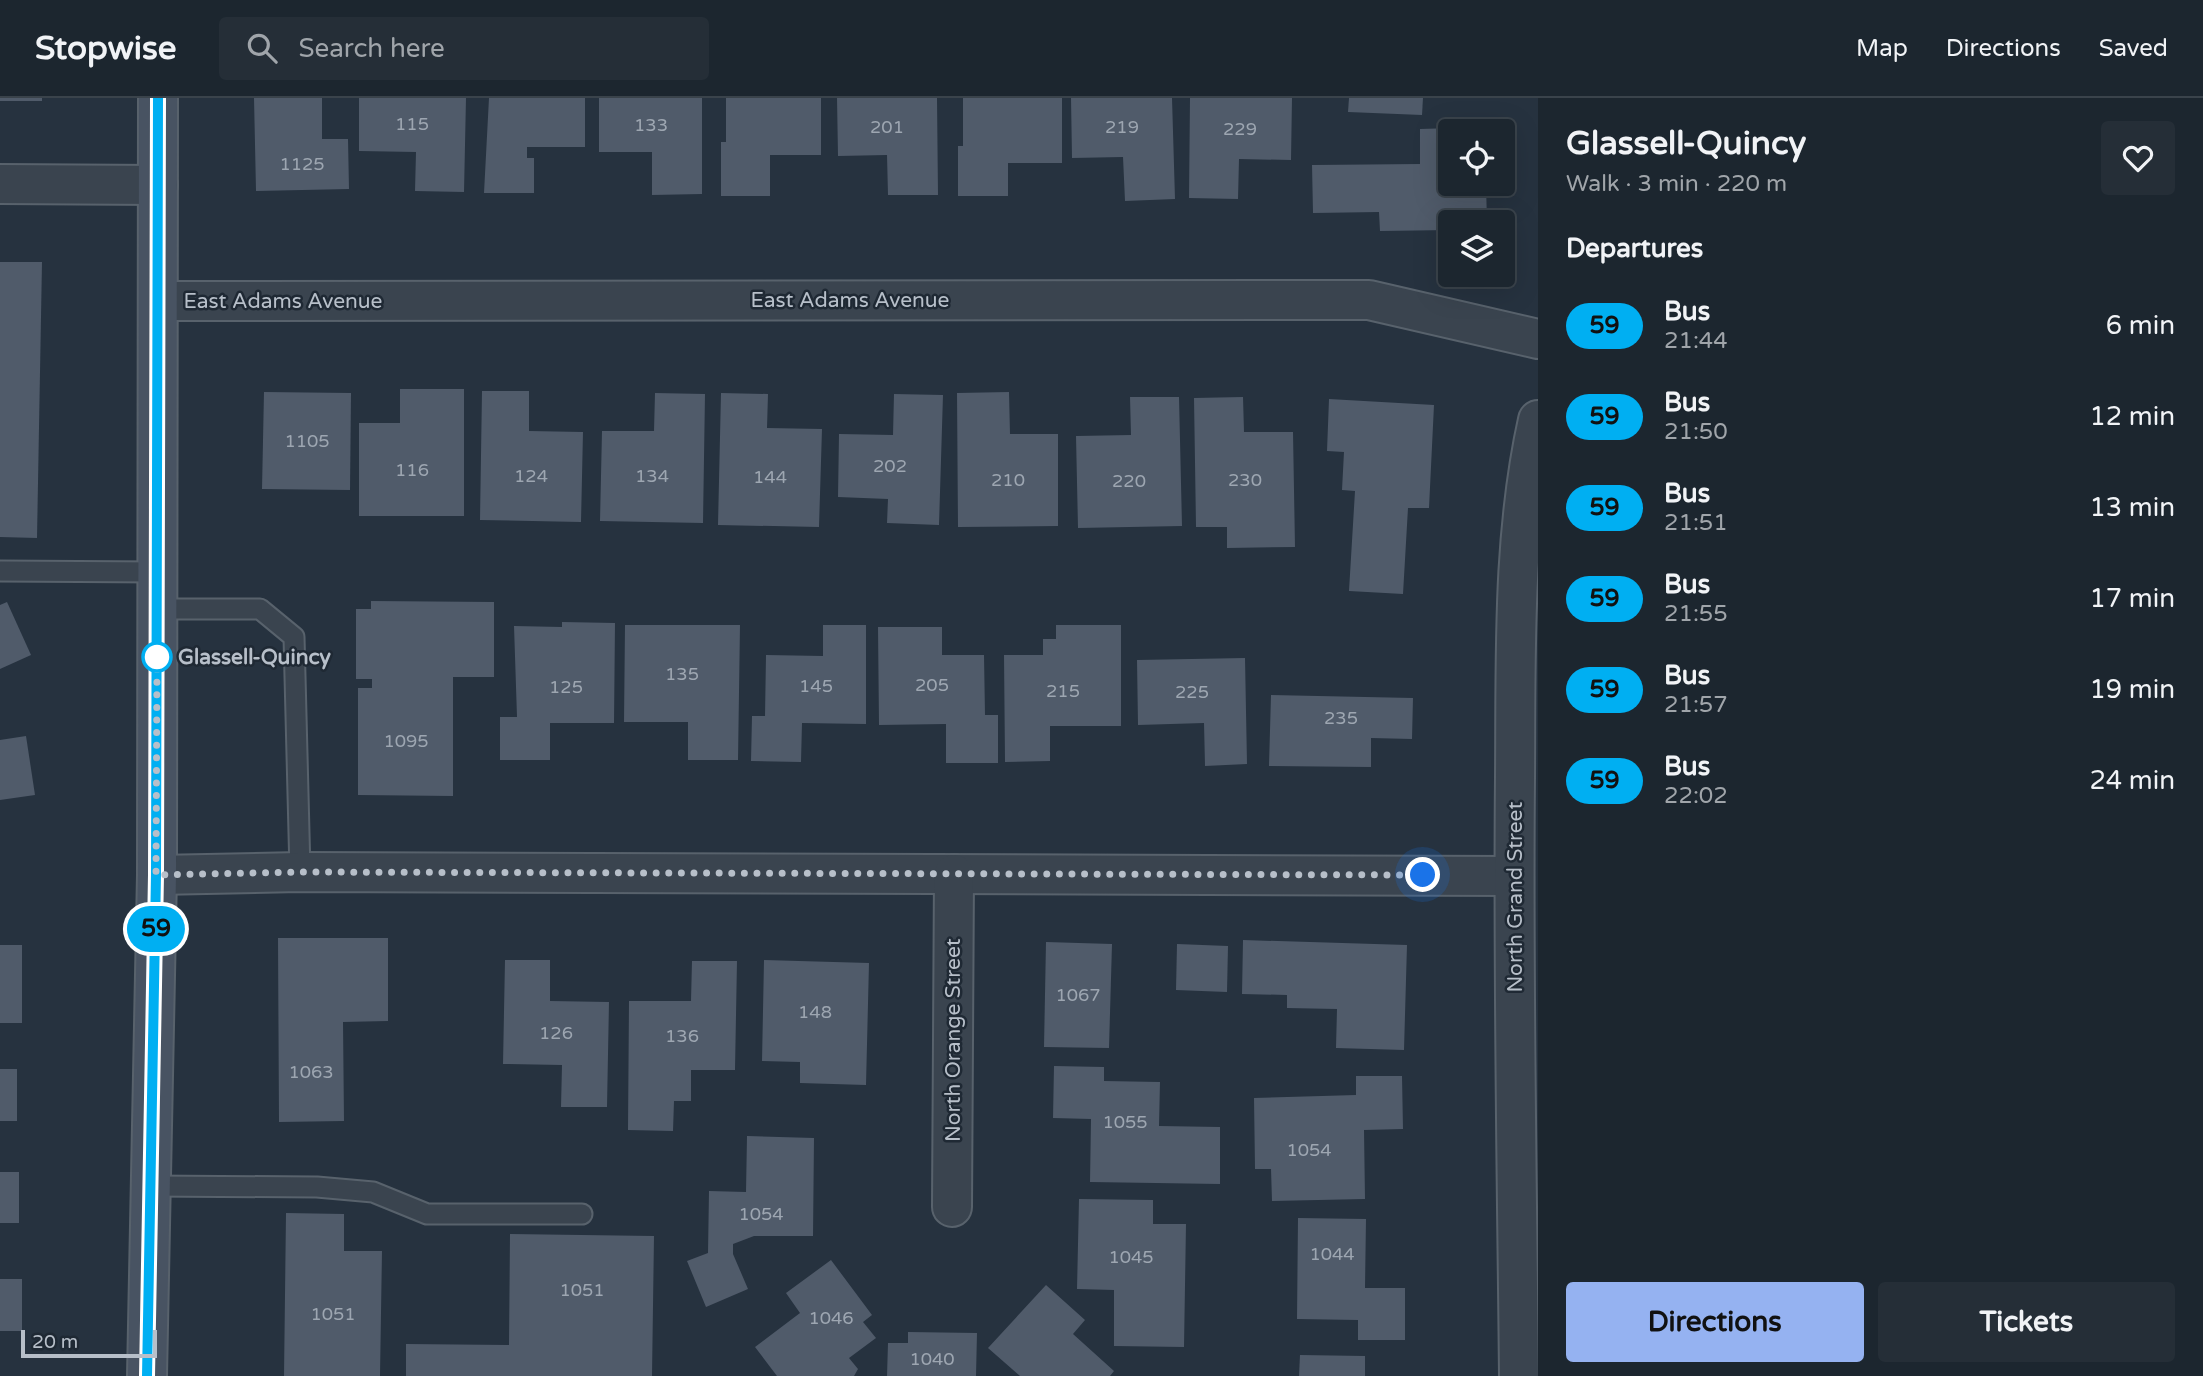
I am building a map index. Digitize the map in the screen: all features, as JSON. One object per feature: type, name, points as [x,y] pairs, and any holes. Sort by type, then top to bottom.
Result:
[{"type":"main road","points":[[147,1376],[156,875],[158,98]]},
{"type":"street","points":[[0,184],[158,186]]},
{"type":"street","name":"East Adams Avenue","points":[[158,301],[1369,300],[1538,339]]},
{"type":"street","name":"North Grand Street","points":[[1519,1376],[1527,1138],[1514,876],[1527,596],[1528,463],[1538,420]]},
{"type":"street","points":[[156,875],[300,872],[1514,876]]},
{"type":"street","name":"North Orange Street","points":[[952,1207],[954,873]]},
{"type":"lane","points":[[0,570],[157,572]]},
{"type":"lane","points":[[157,610],[260,610],[295,637],[300,872]]},
{"type":"lane","points":[[151,1186],[317,1187],[373,1192],[427,1214],[582,1214]]},
{"type":"building","points":[[0,98],[42,98],[42,101],[0,101]]},
{"type":"building","points":[[254,98],[322,98],[322,139],[348,139],[349,189],[256,191]]},
{"type":"building","points":[[359,98],[466,98],[464,192],[415,191],[416,152],[359,151]]},
{"type":"building","points":[[489,98],[585,98],[585,147],[527,147],[527,158],[534,158],[534,193],[484,193]]},
{"type":"building","points":[[599,98],[702,98],[702,194],[652,195],[652,152],[599,152]]},
{"type":"building","points":[[726,98],[821,98],[821,155],[770,155],[770,196],[721,196],[721,142],[726,142]]},
{"type":"building","points":[[837,98],[937,98],[938,195],[888,195],[887,155],[838,156]]},
{"type":"building","points":[[963,98],[1062,98],[1062,163],[1008,163],[1008,196],[958,196],[958,146],[963,146]]},
{"type":"building","points":[[1071,98],[1172,98],[1175,199],[1125,201],[1123,157],[1072,158]]},
{"type":"building","points":[[1190,98],[1292,98],[1291,160],[1239,159],[1238,199],[1189,198]]},
{"type":"building","points":[[1349,98],[1423,98],[1422,115],[1348,112]]},
{"type":"building","points":[[1438,128],[1438,196],[1486,196],[1487,210],[1438,210],[1438,230],[1380,231],[1379,212],[1313,213],[1312,165],[1420,164],[1420,129]]},
{"type":"building","points":[[0,262],[42,262],[37,538],[0,537]]},
{"type":"building","points":[[400,389],[464,389],[464,516],[359,516],[359,423],[400,423]]},
{"type":"building","points":[[482,391],[529,391],[529,431],[583,432],[581,522],[480,520]]},
{"type":"building","points":[[264,392],[351,393],[350,490],[262,489]]},
{"type":"building","points":[[1009,392],[1010,434],[1058,434],[1058,526],[958,527],[957,393]]},
{"type":"building","points":[[655,393],[705,394],[703,523],[600,521],[602,431],[654,431]]},
{"type":"building","points":[[721,393],[768,394],[767,428],[822,429],[819,527],[718,525]]},
{"type":"building","points":[[894,394],[943,395],[939,525],[887,523],[888,499],[838,497],[839,434],[893,435]]},
{"type":"building","points":[[1130,397],[1179,397],[1182,526],[1078,528],[1076,436],[1131,435]]},
{"type":"building","points":[[1243,397],[1244,432],[1293,432],[1295,547],[1227,548],[1227,527],[1196,527],[1194,398]]},
{"type":"building","points":[[1329,399],[1434,405],[1429,508],[1408,508],[1403,594],[1349,591],[1355,491],[1342,490],[1344,452],[1327,451]]},
{"type":"building","points":[[371,601],[494,602],[494,677],[453,677],[453,796],[358,795],[358,688],[372,688],[372,679],[356,679],[356,609],[371,609]]},
{"type":"building","points":[[7,602],[31,655],[0,669],[0,605]]},
{"type":"building","points":[[562,622],[615,623],[614,723],[550,723],[550,760],[500,760],[500,717],[517,717],[514,626],[562,627]]},
{"type":"building","points":[[625,625],[740,625],[738,760],[688,760],[688,722],[624,722]]},
{"type":"building","points":[[823,625],[866,625],[866,724],[802,723],[801,762],[751,761],[752,716],[765,716],[766,655],[823,656]]},
{"type":"building","points":[[1056,625],[1121,625],[1121,726],[1050,726],[1050,761],[1005,762],[1004,655],[1043,655],[1043,639],[1056,639]]},
{"type":"building","points":[[878,627],[942,627],[942,655],[984,655],[985,715],[998,715],[998,763],[946,763],[946,724],[879,725]]},
{"type":"building","points":[[1245,658],[1247,764],[1205,766],[1204,723],[1138,725],[1137,660]]},
{"type":"building","points":[[1271,695],[1413,698],[1412,739],[1371,738],[1371,767],[1269,766]]},
{"type":"building","points":[[26,736],[35,795],[0,800],[0,740]]},
{"type":"building","points":[[278,938],[388,938],[388,1021],[343,1022],[344,1121],[279,1122]]},
{"type":"building","points":[[1243,940],[1407,945],[1404,1050],[1336,1048],[1337,1009],[1287,1008],[1287,995],[1242,994]]},
{"type":"building","points":[[1046,942],[1112,944],[1109,1048],[1044,1047]]},
{"type":"building","points":[[1177,944],[1228,946],[1227,992],[1176,990]]},
{"type":"building","points":[[0,945],[22,945],[22,1023],[0,1023]]},
{"type":"building","points":[[505,960],[550,960],[550,1001],[609,1002],[607,1107],[561,1107],[562,1065],[503,1064]]},
{"type":"building","points":[[764,960],[869,963],[866,1085],[800,1083],[800,1062],[762,1061]]},
{"type":"building","points":[[692,961],[737,961],[735,1070],[691,1070],[691,1101],[674,1101],[673,1131],[628,1130],[629,1001],[691,1001]]},
{"type":"building","points":[[1054,1066],[1104,1067],[1104,1081],[1160,1082],[1159,1126],[1220,1127],[1220,1184],[1090,1182],[1091,1119],[1053,1118]]},
{"type":"building","points":[[0,1069],[17,1069],[17,1121],[0,1121]]},
{"type":"building","points":[[1356,1076],[1402,1076],[1403,1129],[1364,1130],[1365,1199],[1272,1201],[1271,1169],[1255,1169],[1254,1098],[1356,1095]]},
{"type":"building","points":[[747,1136],[814,1138],[813,1236],[754,1236],[733,1244],[733,1254],[748,1289],[706,1307],[687,1261],[708,1253],[709,1191],[746,1192]]},
{"type":"building","points":[[0,1172],[19,1172],[19,1223],[0,1223]]},
{"type":"building","points":[[1079,1199],[1153,1200],[1153,1224],[1186,1224],[1184,1347],[1114,1346],[1114,1290],[1077,1289]]},
{"type":"building","points":[[286,1213],[344,1214],[344,1251],[382,1251],[380,1376],[284,1376]]},
{"type":"building","points":[[1298,1218],[1366,1219],[1365,1288],[1405,1288],[1405,1340],[1358,1340],[1358,1320],[1297,1319]]},
{"type":"building","points":[[510,1234],[654,1236],[652,1376],[406,1376],[406,1344],[509,1345]]},
{"type":"building","points":[[831,1260],[872,1315],[863,1322],[876,1338],[849,1358],[858,1369],[854,1376],[777,1376],[755,1347],[800,1313],[786,1293]]},
{"type":"building","points":[[0,1279],[22,1279],[22,1331],[0,1331]]},
{"type":"building","points":[[1046,1285],[1085,1320],[1073,1334],[1114,1371],[1110,1376],[1020,1376],[988,1348]]},
{"type":"building","points":[[908,1332],[977,1333],[976,1376],[887,1376],[888,1343],[908,1343]]},
{"type":"building","points":[[1300,1355],[1365,1356],[1365,1376],[1299,1376]]},
{"type":"bus line","name":"59","points":[[147,1376],[156,875],[158,98]]},
{"type":"place","name":"Glassell-Quincy","points":[[157,657]]},
{"type":"route","points":[[157,657],[156,875],[327,872],[1423,875]]}]
